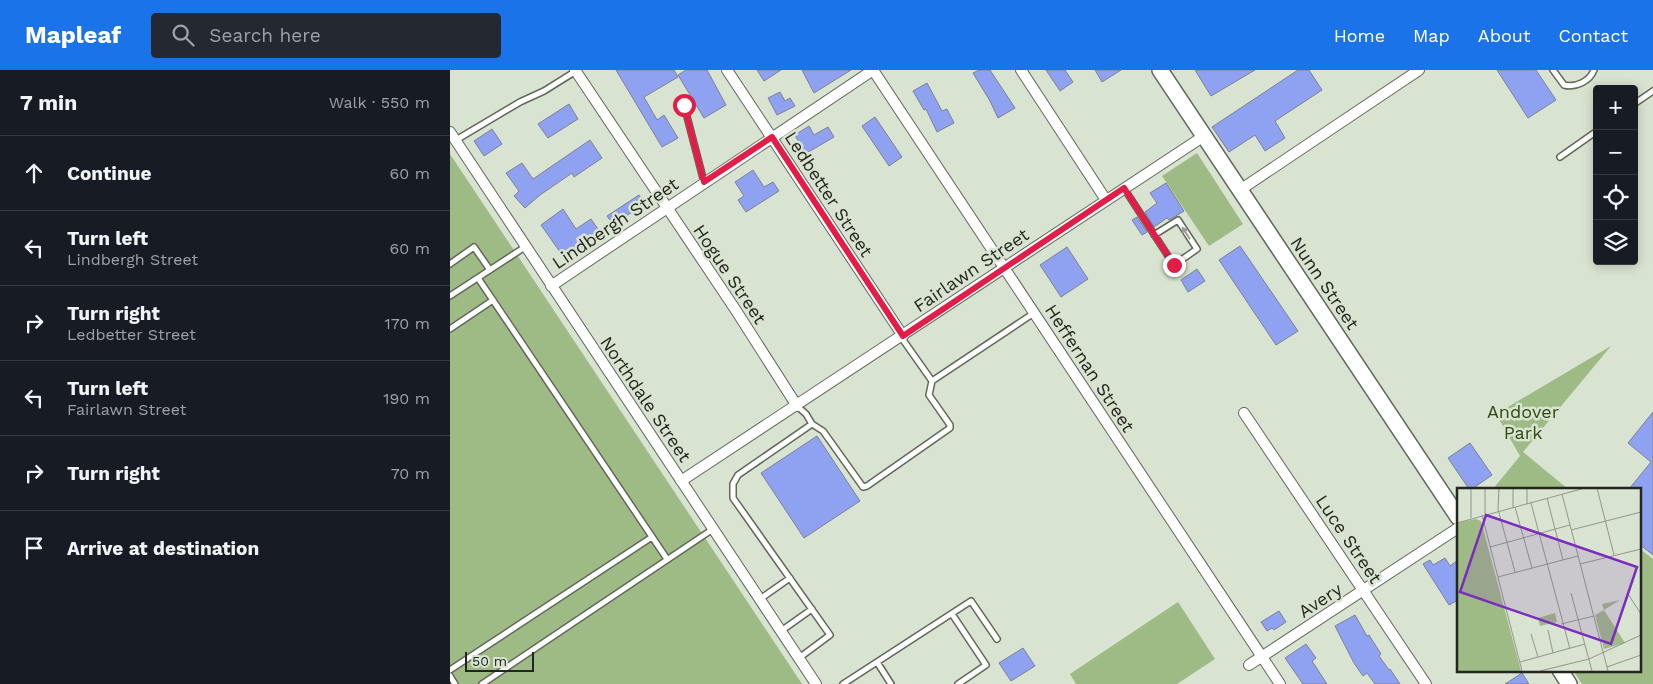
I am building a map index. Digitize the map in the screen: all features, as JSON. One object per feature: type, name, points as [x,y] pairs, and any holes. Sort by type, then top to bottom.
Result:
[{"type":"street","name":"Hogue Street","points":[[575,70],[735,309],[797,406]]},
{"type":"street","name":"Ledbetter Street","points":[[727,70],[902,336]]},
{"type":"street","name":"Lindbergh Street","points":[[551,286],[873,70]]},
{"type":"street","name":"Heffernan Street","points":[[873,70],[1280,684]]},
{"type":"street","points":[[1021,70],[1106,200]]},
{"type":"street","name":"Nunn Street","points":[[1160,70],[1457,516]]},
{"type":"street","points":[[1240,190],[1419,70]]},
{"type":"street","name":"Northdale Street","points":[[453,136],[816,684]]},
{"type":"street","name":"Fairlawn Street","points":[[681,481],[1204,136]]},
{"type":"street","name":"Luce Street","points":[[1244,413],[1426,684]]},
{"type":"street","name":"Avery","points":[[1249,665],[1457,529]]},
{"type":"street","points":[[1561,672],[1569,684]]},
{"type":"lane","points":[[453,136],[544,91],[575,70]]},
{"type":"lane","points":[[1553,70],[1564,85],[1569,86],[1586,81],[1594,70]]},
{"type":"lane","points":[[1638,101],[1653,91]]},
{"type":"lane","points":[[684,105],[704,182]]},
{"type":"lane","points":[[1560,157],[1593,134]]},
{"type":"lane","points":[[1124,188],[1154,235],[1174,265],[1197,250],[1178,220],[1154,235]]},
{"type":"lane","points":[[450,264],[474,247],[490,270]]},
{"type":"lane","points":[[450,296],[525,247]]},
{"type":"lane","points":[[478,278],[667,560]]},
{"type":"lane","points":[[450,329],[493,300]]},
{"type":"lane","points":[[902,336],[932,381],[1034,313]]},
{"type":"lane","name":"Hogue Street","points":[[797,406],[806,414],[812,424],[823,431],[863,487],[950,428],[950,425],[929,395],[932,381]]},
{"type":"lane","points":[[798,658],[830,635],[733,498],[733,484],[738,475],[812,424]]},
{"type":"lane","points":[[482,684],[713,529]]},
{"type":"lane","points":[[450,670],[652,537]]},
{"type":"lane","points":[[760,599],[790,578]]},
{"type":"lane","points":[[842,684],[971,601],[997,639]]},
{"type":"lane","points":[[781,631],[812,609]]},
{"type":"lane","points":[[952,614],[986,665],[958,684]]},
{"type":"lane","points":[[877,662],[891,684]]},
{"type":"lane","points":[[450,676],[455,684]]},
{"type":"green space","points":[[1197,153],[1243,224],[1209,246],[1162,176]]},
{"type":"green space","points":[[450,154],[802,684],[450,684]]},
{"type":"green space","name":"Andover Park","points":[[1611,346],[1523,452],[1567,488],[1494,488],[1520,456],[1496,414]]},
{"type":"green space","points":[[1640,549],[1653,559],[1653,684],[1582,684],[1574,672],[1640,672]]},
{"type":"green space","points":[[1178,602],[1215,659],[1177,684],[1076,684],[1070,674]]},
{"type":"building","points":[[616,70],[674,70],[678,77],[644,97],[657,120],[664,115],[678,138],[662,147]]},
{"type":"building","points":[[686,70],[707,70],[726,105],[704,118],[678,75]]},
{"type":"building","points":[[757,70],[781,70],[764,81]]},
{"type":"building","points":[[802,70],[851,70],[814,93]]},
{"type":"building","points":[[979,70],[990,70],[1015,108],[998,118],[973,73]]},
{"type":"building","points":[[1046,70],[1065,70],[1073,82],[1060,91]]},
{"type":"building","points":[[1095,70],[1121,70],[1102,82]]},
{"type":"building","points":[[1195,70],[1255,70],[1211,96]]},
{"type":"building","points":[[1298,70],[1309,70],[1322,90],[1275,121],[1285,138],[1265,151],[1255,135],[1229,152],[1212,127]]},
{"type":"building","points":[[1497,70],[1536,70],[1556,100],[1528,118]]},
{"type":"building","points":[[927,83],[942,111],[947,109],[954,123],[937,132],[926,109],[924,110],[913,91]]},
{"type":"building","points":[[780,92],[785,101],[790,98],[795,106],[777,115],[768,98]]},
{"type":"building","points":[[569,104],[578,119],[548,138],[538,124]]},
{"type":"building","points":[[875,117],[902,157],[889,166],[862,126]]},
{"type":"building","points":[[809,126],[814,135],[828,127],[834,137],[805,154],[795,135]]},
{"type":"building","points":[[492,129],[502,144],[484,156],[474,141]]},
{"type":"building","points":[[590,140],[602,158],[574,177],[572,173],[525,208],[514,196],[519,191],[506,173],[522,163],[533,179]]},
{"type":"building","points":[[753,170],[764,187],[773,182],[779,191],[746,212],[738,200],[744,196],[735,182]]},
{"type":"building","points":[[1166,183],[1184,211],[1169,220],[1167,218],[1154,227],[1145,212],[1157,203],[1150,193]]},
{"type":"building","points":[[639,195],[645,204],[613,224],[607,216]]},
{"type":"building","points":[[563,209],[576,229],[591,219],[600,232],[585,241],[587,244],[565,259],[541,225]]},
{"type":"building","points":[[1137,217],[1147,232],[1142,235],[1132,220]]},
{"type":"building","points":[[1240,246],[1298,331],[1276,345],[1219,260]]},
{"type":"building","points":[[1067,247],[1088,279],[1061,297],[1040,265]]},
{"type":"building","points":[[1197,269],[1205,281],[1188,292],[1181,280]]},
{"type":"building","points":[[1653,412],[1653,555],[1640,545],[1640,488],[1630,488],[1651,462],[1628,443]]},
{"type":"building","points":[[817,436],[860,501],[804,538],[761,473]]},
{"type":"building","points":[[1470,443],[1492,475],[1473,488],[1468,488],[1448,458]]},
{"type":"building","points":[[1445,558],[1450,566],[1457,561],[1457,601],[1449,605],[1423,564],[1430,560],[1433,565]]},
{"type":"building","points":[[1279,611],[1286,622],[1274,630],[1272,628],[1267,631],[1261,622]]},
{"type":"building","points":[[1355,615],[1367,636],[1369,635],[1381,654],[1379,656],[1400,684],[1375,684],[1367,673],[1363,676],[1354,663],[1335,626]]},
{"type":"building","points":[[1306,644],[1316,658],[1312,661],[1327,684],[1303,684],[1285,658]]},
{"type":"building","points":[[1023,648],[1035,666],[1011,681],[999,663]]},
{"type":"building","points":[[1522,673],[1529,684],[1505,684]]},
{"type":"route","points":[[684,105],[704,182],[772,137],[903,336],[1124,188],[1174,265]]}]
